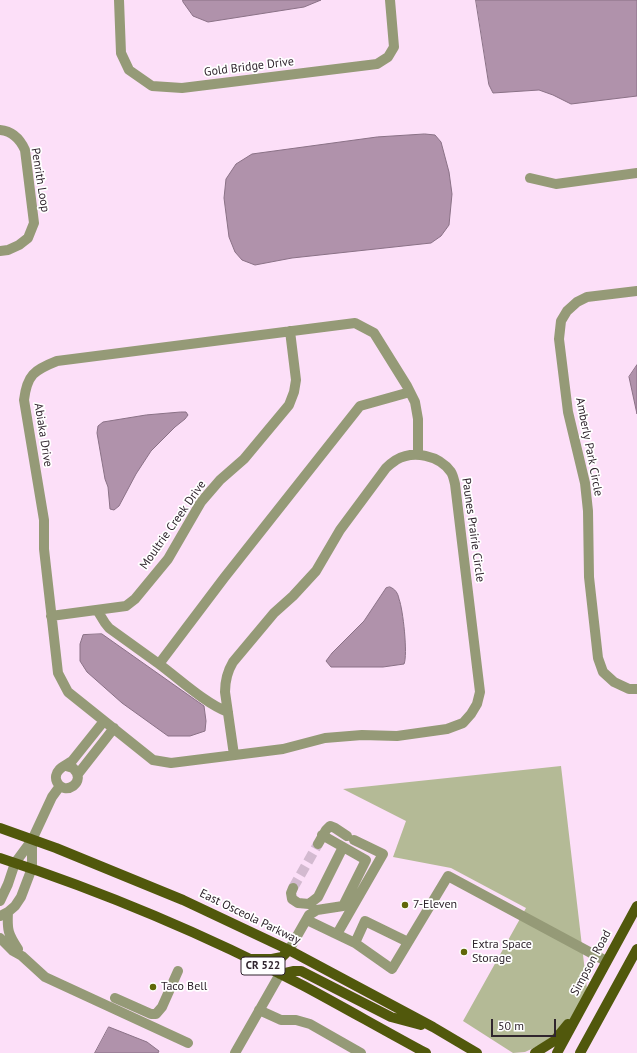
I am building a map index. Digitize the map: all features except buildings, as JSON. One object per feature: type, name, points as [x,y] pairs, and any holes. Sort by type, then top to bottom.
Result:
[{"type":"main road","name":"East Osceola Parkway","points":[[0,828],[183,900],[289,950],[433,1027],[474,1051]]},
{"type":"main road","name":"CR 522","points":[[0,858],[94,891],[168,922],[280,974],[426,1053]]},
{"type":"main road","name":"Simpson Road","points":[[557,1053],[637,906]]},
{"type":"main road","points":[[580,1053],[637,949]]},
{"type":"main road","points":[[248,959],[272,959],[282,957],[289,950]]},
{"type":"main road","points":[[280,974],[301,971],[391,1017],[433,1027]]},
{"type":"main road","points":[[534,1053],[554,1041],[580,1011]]},
{"type":"main road","name":"CR 522","points":[[474,1051],[482,1053]]},
{"type":"street","name":"Gold Bridge Drive","points":[[119,0],[121,53],[129,70],[152,86],[182,88],[377,64],[388,57],[394,47],[390,0]]},
{"type":"street","name":"Penrith Loop","points":[[0,130],[13,134],[21,142],[25,150],[34,224],[28,238],[19,245],[8,250],[0,251]]},
{"type":"street","points":[[530,178],[556,184],[637,173]]},
{"type":"street","name":"Amberly Park Circle","points":[[637,291],[587,297],[577,302],[567,311],[561,321],[559,339],[568,412],[585,483],[588,511],[589,577],[598,658],[603,672],[614,682],[629,689],[637,689]]},
{"type":"street","name":"Abiaka Drive","points":[[114,728],[68,692],[58,673],[44,549],[44,520],[24,400],[25,386],[32,375],[42,367],[57,361],[355,323],[374,333],[410,392]]},
{"type":"street","name":"Moultrie Creek Drive","points":[[51,616],[126,606],[135,599],[168,559],[201,502],[220,480],[244,459],[289,405],[294,392],[296,380],[290,331]]},
{"type":"street","points":[[159,664],[224,578],[360,406],[410,392],[418,412],[418,454],[396,460],[386,468],[340,530],[316,571],[293,596],[274,613],[227,671],[225,681],[234,755]]},
{"type":"street","name":"Paunes Prairie Circle","points":[[114,728],[153,760],[171,763],[284,749],[325,738],[362,735],[398,736],[447,729],[463,723],[478,704],[480,692],[455,484],[451,472],[444,465],[434,459],[418,454]]},
{"type":"street","points":[[97,610],[109,628],[219,709],[228,712]]},
{"type":"street","points":[[104,721],[72,761],[56,774],[56,779],[60,786],[71,788],[76,785],[78,774],[114,728]]},
{"type":"street","points":[[66,766],[73,768],[78,774]]},
{"type":"street","points":[[0,901],[8,884],[15,862],[32,840],[46,809],[60,786]]},
{"type":"street","points":[[289,950],[309,915],[317,910],[342,906],[366,860],[344,847],[320,839],[330,826],[350,838],[383,854],[337,934]]},
{"type":"street","points":[[32,840],[32,868],[21,897],[4,914],[8,925],[9,937],[22,956],[45,977],[188,1043]]},
{"type":"street","points":[[293,888],[291,893],[292,899],[298,904],[309,904],[318,897],[344,847]]},
{"type":"street","points":[[307,920],[355,942],[392,969],[448,876],[606,961]]},
{"type":"street","points":[[355,942],[365,921],[408,942]]},
{"type":"street","points":[[0,938],[13,951],[22,956]]},
{"type":"street","points":[[115,998],[151,1014],[156,1014],[162,1007],[178,971]]},
{"type":"street","points":[[236,1053],[280,974]]},
{"type":"street","points":[[259,1010],[280,1020],[296,1020],[310,1024],[361,1053]]},
{"type":"green space","points":[[561,766],[587,989],[571,1019],[551,1037],[540,1045],[525,1052],[513,1053],[463,1021],[526,908],[451,868],[393,857],[406,821],[343,789]]},
{"type":"shaded area","points":[[183,0],[321,0],[304,7],[208,22],[193,16]]},
{"type":"shaded area","points":[[476,0],[637,0],[637,96],[571,104],[539,90],[493,93],[489,85]]},
{"type":"shaded area","points":[[425,134],[435,135],[441,142],[449,172],[452,194],[449,225],[441,236],[431,243],[292,258],[255,265],[242,260],[235,252],[229,237],[224,198],[226,179],[236,164],[252,154],[377,137]]},
{"type":"shaded area","points":[[637,365],[637,414],[629,377]]},
{"type":"shaded area","points":[[186,412],[188,415],[151,451],[136,474],[119,506],[114,510],[110,509],[108,487],[105,479],[97,433],[98,426],[103,422],[146,415]]},
{"type":"shaded area","points":[[390,587],[397,593],[401,604],[405,642],[404,664],[383,667],[331,667],[326,661],[364,621],[386,588]]},
{"type":"shaded area","points":[[102,634],[204,706],[206,721],[205,731],[190,736],[168,736],[122,703],[87,672],[80,661],[80,644],[83,635]]},
{"type":"shaded area","points":[[109,1027],[147,1042],[159,1051],[158,1053],[95,1053]]},
{"type":"tunnel","points":[[293,888],[318,844]]},
{"type":"place","name":"7-Eleven","points":[[405,905]]},
{"type":"place","name":"Extra Space Storage","points":[[464,952]]},
{"type":"place","name":"Taco Bell","points":[[153,987]]}]
